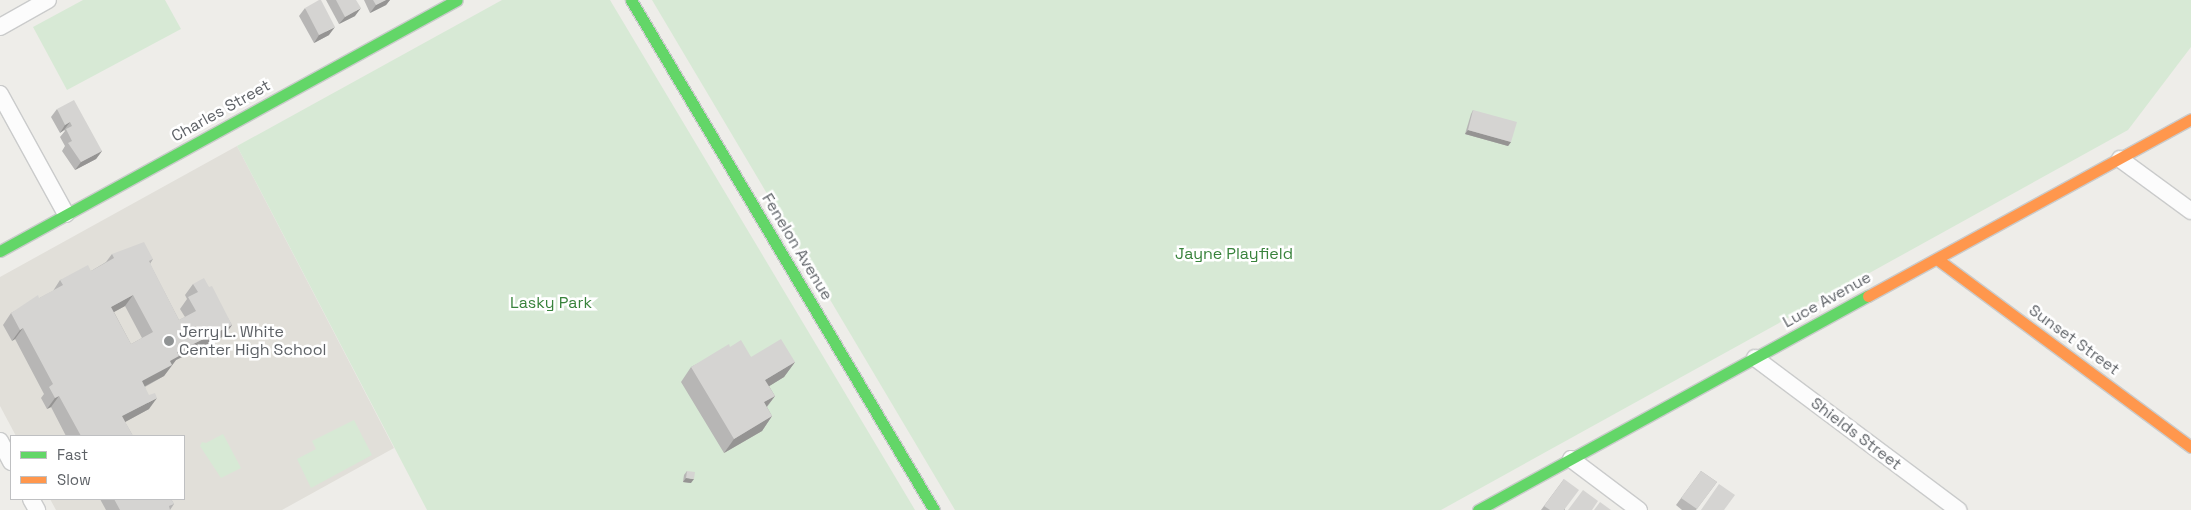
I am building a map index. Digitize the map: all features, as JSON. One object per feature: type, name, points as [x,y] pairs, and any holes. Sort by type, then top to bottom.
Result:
[{"type":"street","points":[[0,26],[48,0]]},
{"type":"street","name":"Charles Street","points":[[0,251],[457,0]]},
{"type":"street","name":"Fenelon Avenue","points":[[631,0],[934,510]]},
{"type":"street","points":[[0,94],[66,214]]},
{"type":"street","name":"Luce Avenue","points":[[1478,510],[2191,119]]},
{"type":"street","points":[[2120,158],[2191,211]]},
{"type":"street","name":"Sunset Street","points":[[1937,259],[2191,447]]},
{"type":"street","name":"Shields Street","points":[[1754,358],[1958,510]]},
{"type":"street","points":[[0,441],[10,460]]},
{"type":"street","points":[[1571,459],[1639,510]]},
{"type":"shaded area","name":"Jerry L. White Center High School","points":[[237,146],[394,448],[282,510],[56,510],[51,500],[185,500],[185,435],[15,435],[0,406],[0,277]]},
{"type":"green space","points":[[83,0],[165,0],[181,29],[67,90],[33,27]]},
{"type":"green space","name":"Lasky Park","points":[[502,0],[610,0],[915,510],[427,510],[237,146]]},
{"type":"green space","name":"Jayne Playfield","points":[[652,0],[2191,0],[2191,47],[2128,130],[1441,510],[955,510]]},
{"type":"green space","points":[[354,420],[372,455],[311,488],[297,459],[316,449],[312,441]]},
{"type":"green space","points":[[223,434],[241,468],[221,478],[200,446],[202,442],[206,443]]},
{"type":"building","points":[[321,0],[335,27],[319,35],[305,8]]},
{"type":"building","points":[[336,0],[356,0],[361,8],[345,17]]},
{"type":"building","points":[[373,0],[386,0],[376,5]]},
{"type":"building","points":[[74,100],[102,151],[81,162],[68,143],[72,141],[66,129],[72,126],[70,122],[65,125],[57,109]]},
{"type":"building","points":[[1473,110],[1517,122],[1511,142],[1468,130]]},
{"type":"building","points":[[144,242],[153,259],[149,261],[179,320],[196,311],[188,297],[198,292],[193,284],[204,278],[209,287],[212,286],[232,325],[177,352],[179,356],[170,361],[172,365],[142,381],[149,395],[155,393],[157,398],[122,416],[132,435],[80,435],[59,396],[55,398],[49,387],[53,384],[23,328],[20,330],[11,313],[38,295],[39,298],[63,285],[60,280],[88,265],[91,271],[114,258],[112,254]],"holes":[[[133,295],[153,332],[131,344],[111,307]]]},
{"type":"building","points":[[781,339],[795,362],[765,380],[775,396],[764,402],[772,416],[734,439],[691,367],[729,344],[730,347],[741,340],[751,357]]},
{"type":"building","points":[[687,471],[695,472],[694,479],[686,478]]},
{"type":"building","points":[[1701,471],[1717,482],[1697,509],[1681,498]]},
{"type":"building","points":[[1564,479],[1579,490],[1564,510],[1550,510],[1544,506]]},
{"type":"building","points":[[1719,484],[1735,495],[1724,510],[1701,510]]},
{"type":"building","points":[[1583,490],[1598,501],[1592,510],[1568,510]]},
{"type":"building","points":[[115,500],[172,500],[174,504],[169,506],[170,510],[120,510]]},
{"type":"building","points":[[1600,502],[1611,510],[1594,510]]},
{"type":"traffic: fast","points":[[0,251],[457,0]]},
{"type":"traffic: fast","points":[[631,0],[934,510]]},
{"type":"traffic: fast","points":[[1478,510],[1868,296]]},
{"type":"traffic: slow","points":[[1868,296],[2191,119]]},
{"type":"traffic: slow","points":[[1937,259],[2191,447]]},
{"type":"place","name":"Jerry L. White Center High School","points":[[169,341]]}]
